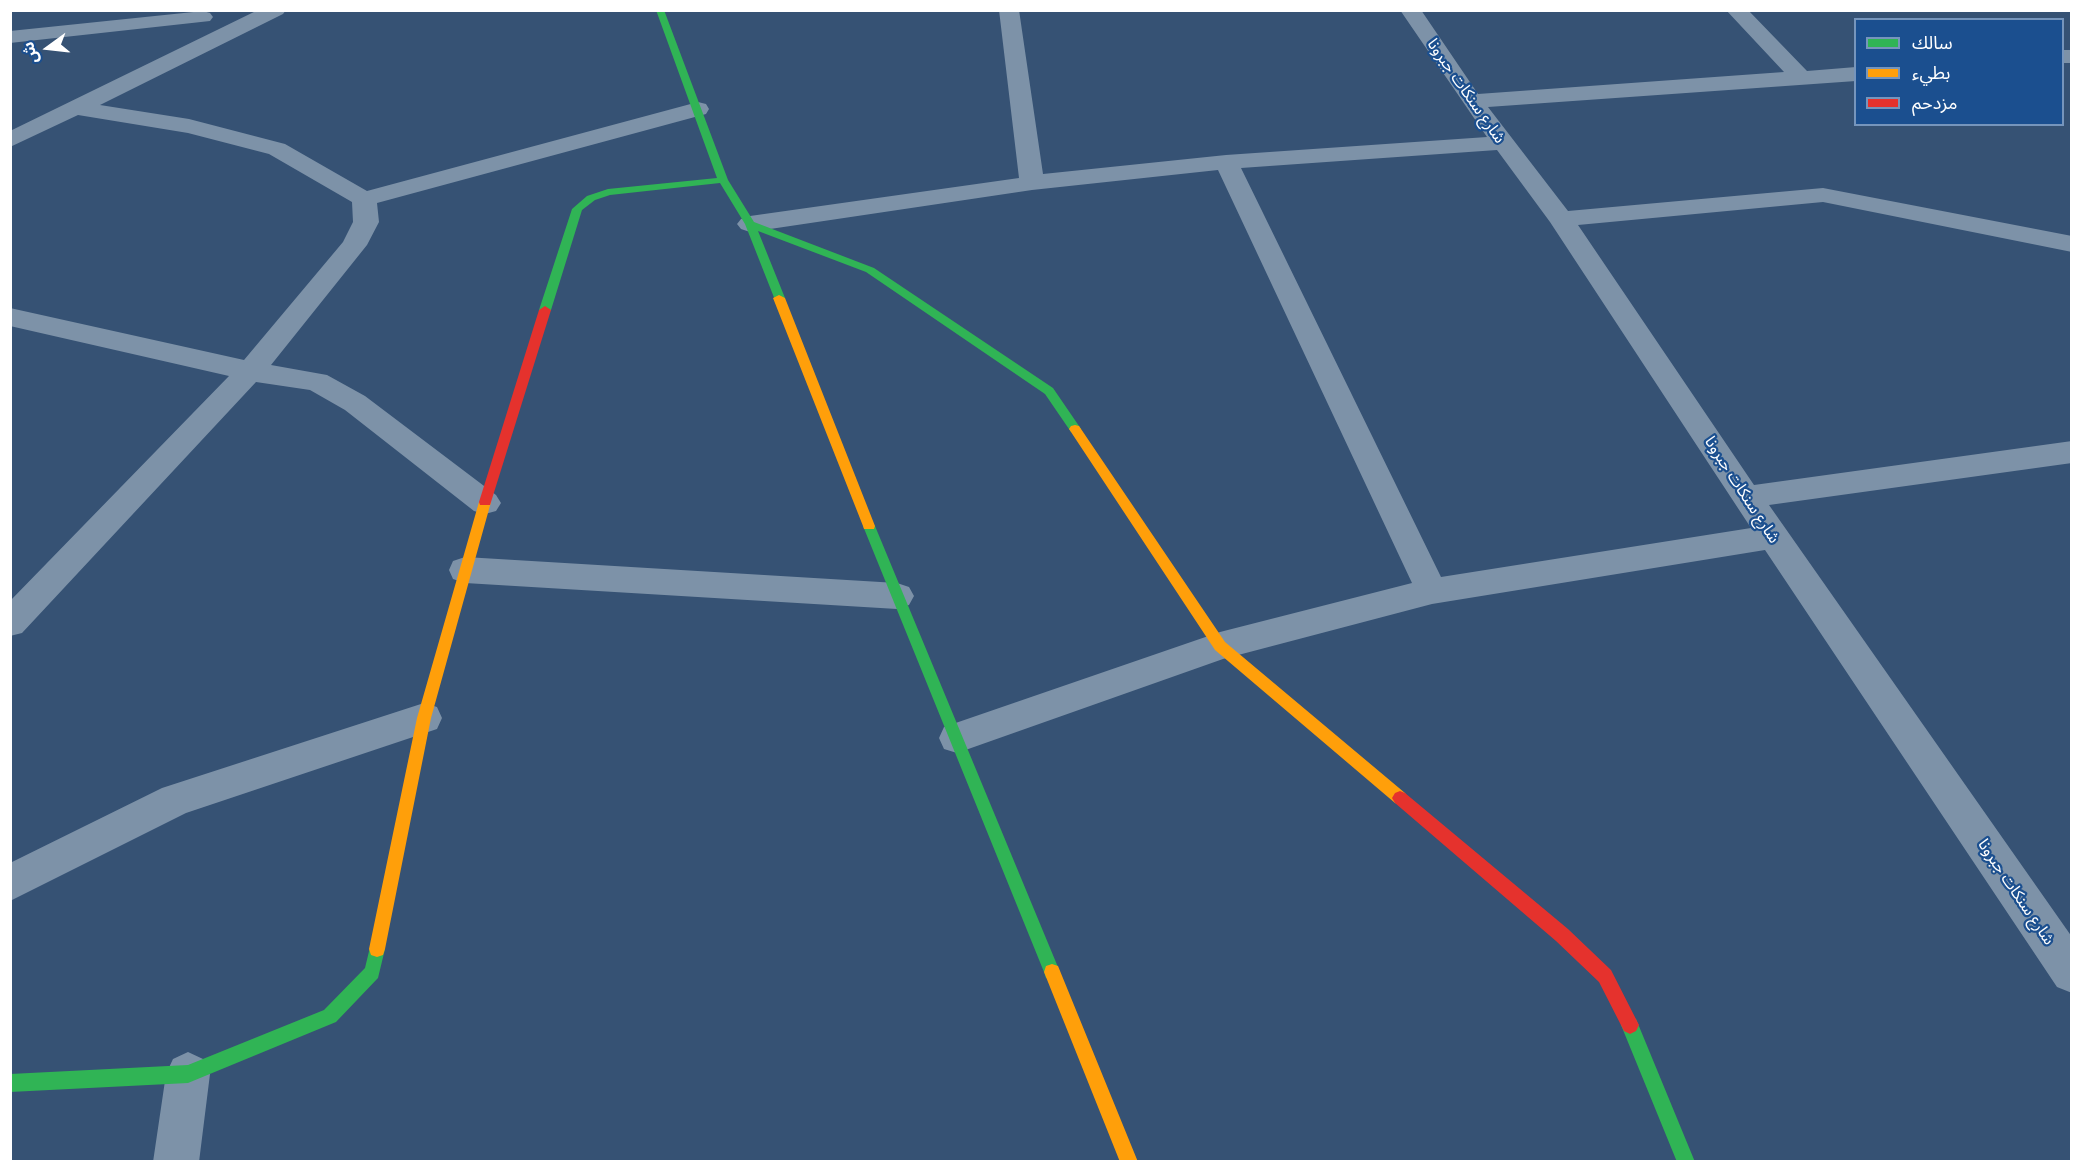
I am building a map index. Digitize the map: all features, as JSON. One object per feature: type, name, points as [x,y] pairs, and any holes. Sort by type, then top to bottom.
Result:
[{"type":"street","points":[[10,140],[276,10]]},
{"type":"street","points":[[660,10],[723,180],[750,224],[897,596],[1129,1161]]},
{"type":"street","points":[[1009,10],[1032,183]]},
{"type":"street","name":"شارع سنكات جبرونا","points":[[1410,10],[1472,101],[1561,219],[1773,537],[2072,973]]},
{"type":"street","points":[[1736,10],[1803,79]]},
{"type":"street","points":[[10,37],[200,14],[222,35]]},
{"type":"street","points":[[1472,101],[1854,74]]},
{"type":"street","points":[[75,108],[189,126],[260,144],[298,159],[364,200],[698,109]]},
{"type":"street","points":[[750,224],[1032,183],[1226,162],[1503,143]]},
{"type":"street","points":[[1226,162],[1432,591]]},
{"type":"street","points":[[10,1083],[188,1074],[330,1016],[372,972],[424,718],[485,503],[577,208],[591,198],[608,192],[723,180]]},
{"type":"street","points":[[1561,219],[1823,195],[2072,244]]},
{"type":"street","points":[[10,623],[250,370],[354,245],[366,222],[364,200]]},
{"type":"street","points":[[750,224],[870,270],[1049,391],[1220,646],[1562,935],[1605,976],[1635,1034],[1686,1161]]},
{"type":"street","points":[[10,316],[250,370],[317,382],[355,403],[485,503]]},
{"type":"street","points":[[1747,497],[2072,452]]},
{"type":"street","points":[[957,738],[1220,646],[1432,591],[1773,537]]},
{"type":"street","points":[[465,570],[897,596]]},
{"type":"street","points":[[10,883],[175,800],[424,718]]},
{"type":"street","points":[[176,1161],[188,1074]]},
{"type":"traffic: fast","points":[[660,10],[723,180],[750,224],[779,298]]},
{"type":"traffic: fast","points":[[545,310],[577,209],[591,198],[608,192],[723,180]]},
{"type":"traffic: fast","points":[[750,224],[870,270],[1049,391],[1075,429]]},
{"type":"traffic: fast","points":[[869,526],[1052,972]]},
{"type":"traffic: fast","points":[[10,1083],[188,1074],[330,1016],[372,972],[377,949]]},
{"type":"traffic: fast","points":[[1630,1025],[1686,1162]]},
{"type":"traffic: slow","points":[[779,298],[869,526]]},
{"type":"traffic: slow","points":[[1075,429],[1220,646],[1400,798]]},
{"type":"traffic: slow","points":[[377,949],[424,718],[485,502]]},
{"type":"traffic: slow","points":[[1052,972],[1129,1162]]},
{"type":"traffic: jam","points":[[485,502],[545,310]]},
{"type":"traffic: jam","points":[[1400,798],[1562,935],[1605,976],[1630,1025]]}]
